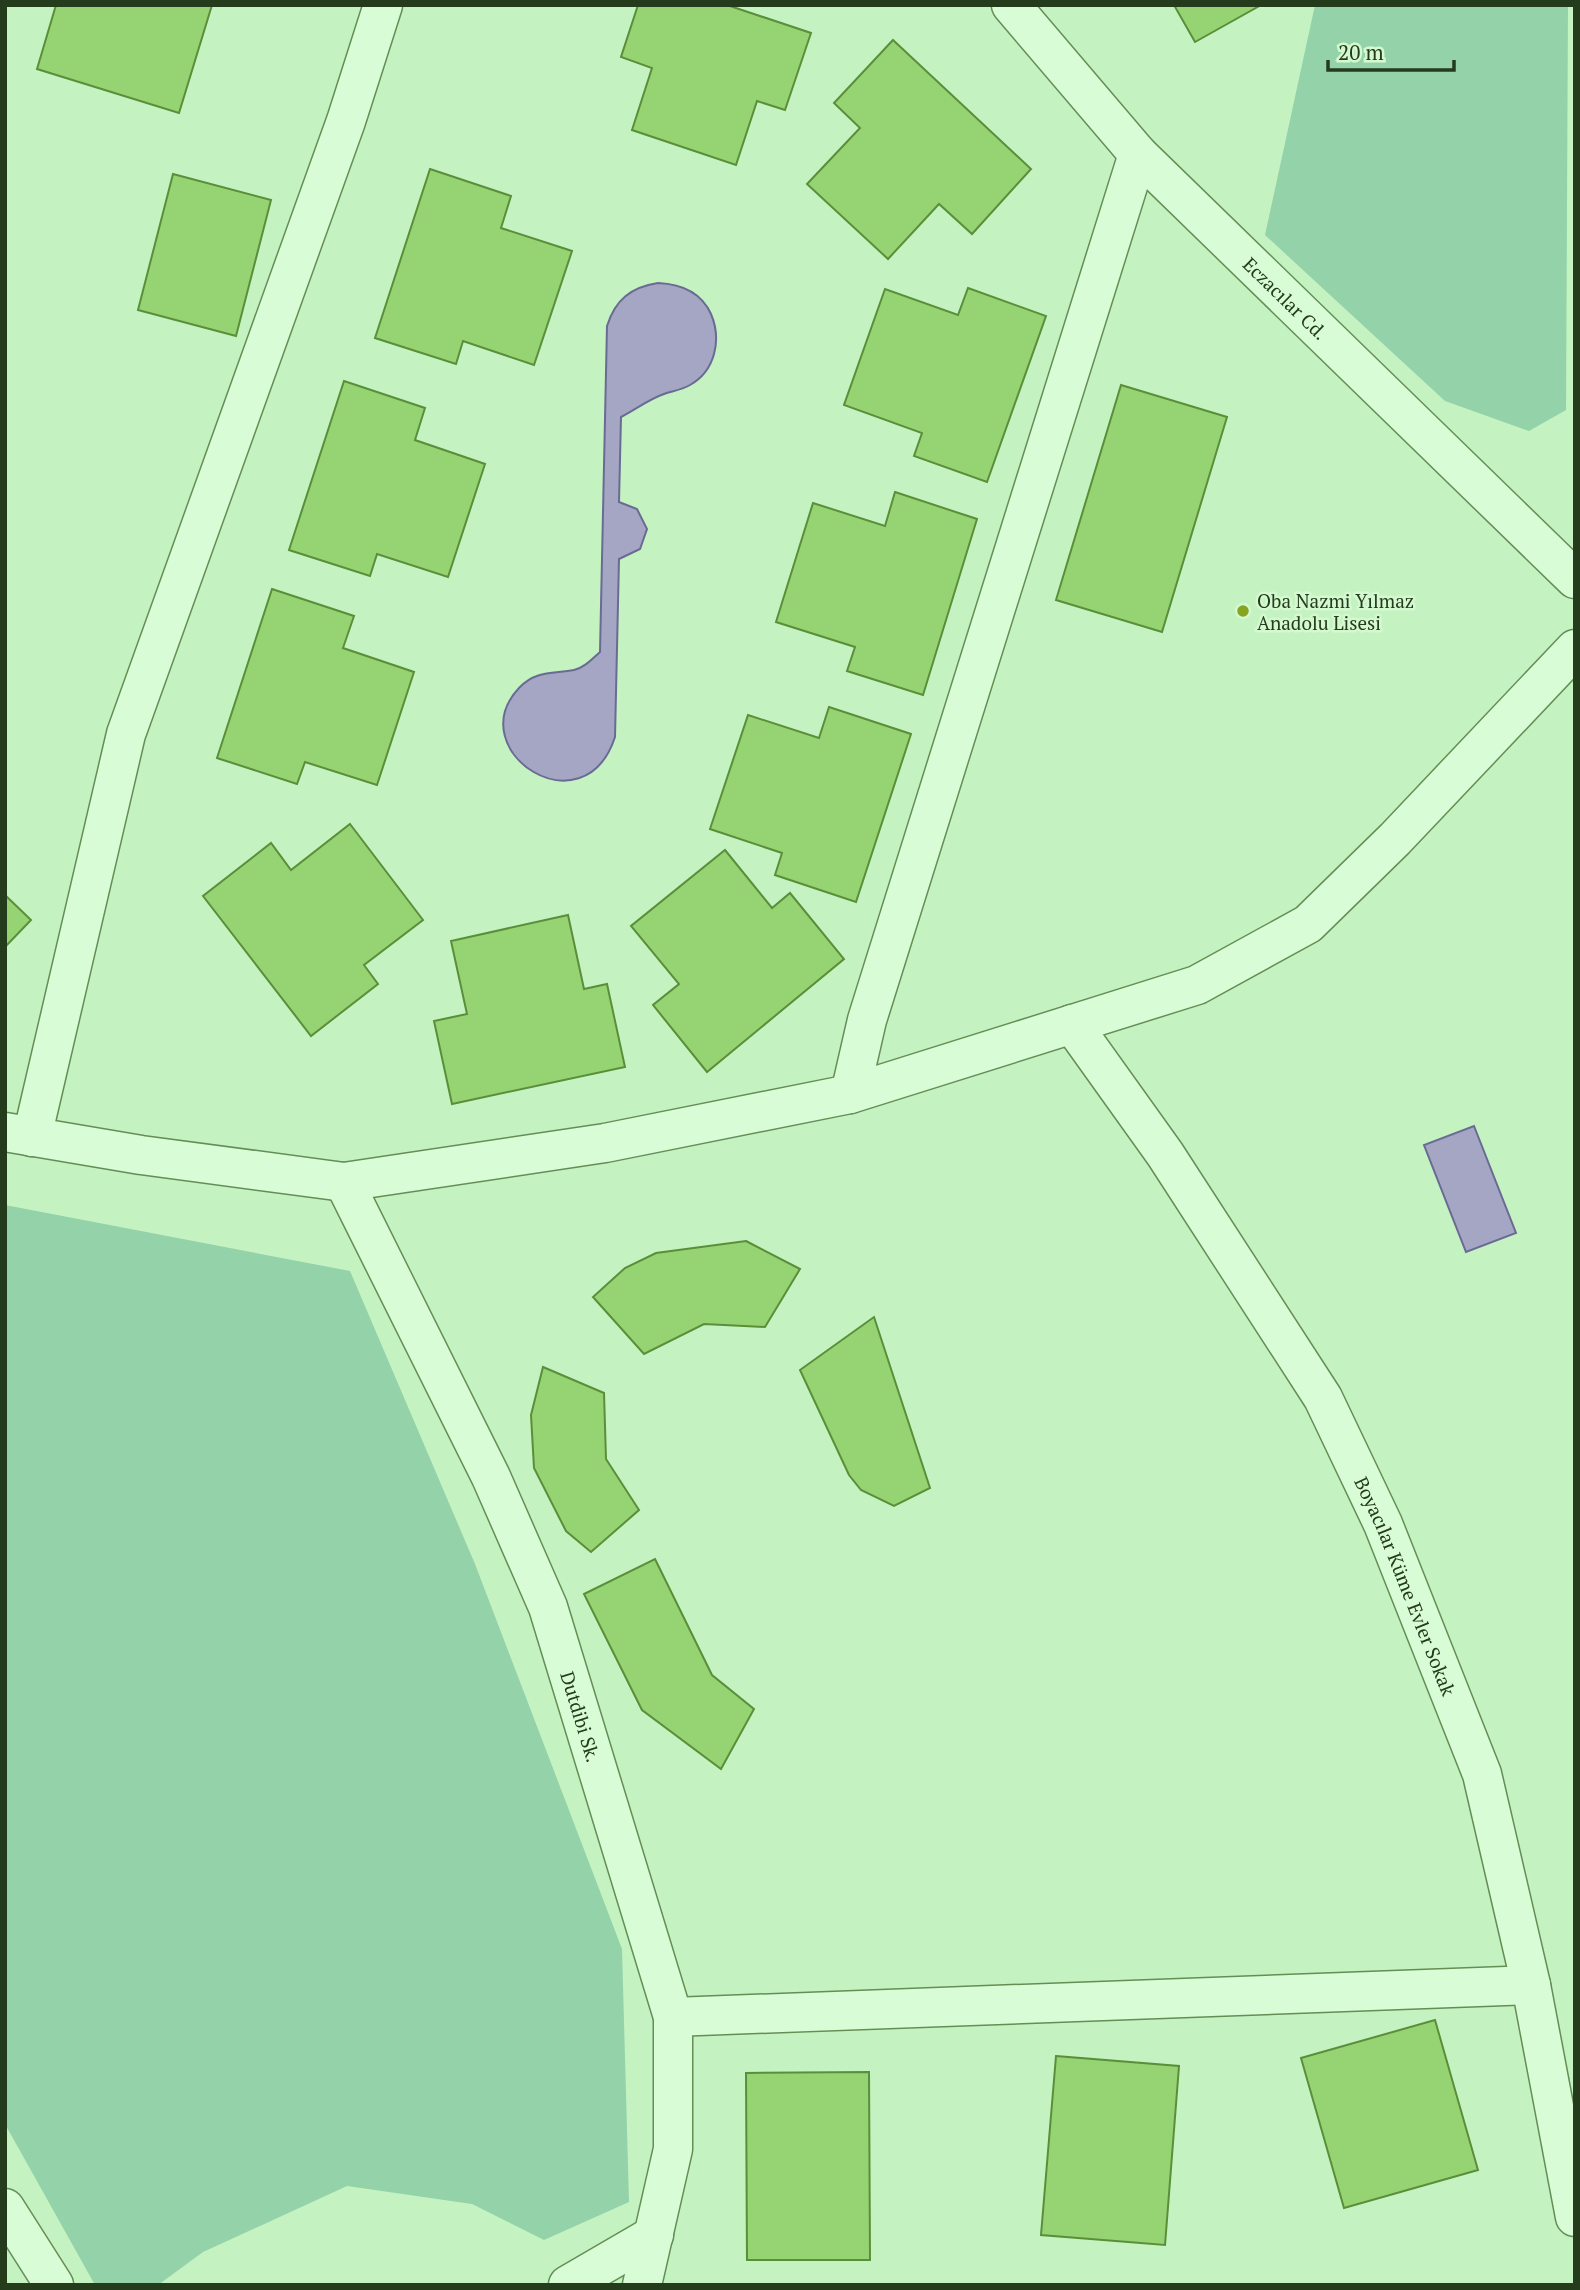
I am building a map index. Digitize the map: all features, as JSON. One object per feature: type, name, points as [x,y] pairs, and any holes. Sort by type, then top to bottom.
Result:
[{"type":"street","points":[[383,5],[346,121],[126,734],[19,1134],[344,1182],[605,1143],[850,1094],[1197,985],[1308,924],[1395,839],[1575,649]]},
{"type":"street","name":"Eczacılar Cd.","points":[[1011,5],[1138,154],[1575,579]]},
{"type":"street","points":[[850,1094],[867,1020],[1138,154]]},
{"type":"street","name":"Boyacılar Küme Evler Sokak","points":[[1072,1024],[1165,1154],[1323,1398],[1383,1524],[1482,1774],[1531,1985],[1575,2217]]},
{"type":"street","name":"Dutdibi Sk.","points":[[344,1182],[486,1466],[548,1607],[673,2017],[673,2149],[642,2285]]},
{"type":"street","points":[[673,2017],[1531,1985]]},
{"type":"street","points":[[5,2208],[54,2285]]},
{"type":"street","points":[[568,2285],[654,2235]]},
{"type":"green space","points":[[1315,5],[1568,5],[1566,410],[1529,431],[1445,401],[1265,235]]},
{"type":"green space","points":[[5,1205],[350,1271],[475,1564],[622,1949],[629,2202],[544,2240],[472,2204],[347,2186],[203,2252],[158,2285],[95,2285],[5,2124]]},
{"type":"water","points":[[658,283],[675,285],[689,291],[707,306],[716,334],[714,354],[699,379],[658,396],[621,417],[619,502],[637,509],[647,529],[640,549],[619,559],[615,737],[600,765],[579,778],[555,780],[533,772],[515,756],[505,736],[505,712],[525,682],[545,674],[578,669],[600,652],[607,326],[625,296]]},
{"type":"water","points":[[1474,1126],[1516,1233],[1466,1252],[1424,1145]]},
{"type":"building","points":[[56,5],[212,5],[179,113],[37,69]]},
{"type":"building","points":[[638,5],[727,5],[811,33],[785,110],[757,101],[736,165],[632,130],[652,68],[621,57]]},
{"type":"building","points":[[1174,5],[1261,5],[1195,42]]},
{"type":"building","points":[[893,40],[1031,169],[972,234],[939,204],[888,259],[807,184],[860,128],[834,103]]},
{"type":"building","points":[[430,169],[511,196],[501,228],[572,251],[534,365],[463,341],[456,364],[375,338]]},
{"type":"building","points":[[173,174],[271,200],[236,336],[138,310]]},
{"type":"building","points":[[968,288],[1046,316],[987,482],[914,456],[922,433],[844,405],[885,289],[958,315]]},
{"type":"building","points":[[344,381],[425,408],[415,440],[485,464],[448,577],[377,554],[370,576],[289,550]]},
{"type":"building","points":[[1121,385],[1227,417],[1162,632],[1056,600]]},
{"type":"building","points":[[895,492],[977,519],[923,695],[847,671],[855,647],[776,622],[813,503],[885,526]]},
{"type":"building","points":[[272,589],[354,616],[343,648],[414,672],[377,785],[305,762],[297,784],[217,758]]},
{"type":"building","points":[[829,707],[911,734],[856,902],[775,875],[782,853],[710,829],[748,715],[819,738]]},
{"type":"building","points":[[350,824],[423,920],[364,965],[378,984],[311,1036],[203,896],[271,843],[291,870]]},
{"type":"building","points":[[725,850],[772,908],[790,893],[844,959],[707,1072],[653,1005],[679,984],[631,926]]},
{"type":"building","points":[[5,895],[31,920],[5,947]]},
{"type":"building","points":[[568,915],[584,989],[607,984],[625,1067],[452,1104],[434,1021],[467,1014],[451,941]]},
{"type":"building","points":[[746,1241],[800,1269],[765,1327],[704,1324],[644,1354],[593,1297],[625,1268],[656,1253]]},
{"type":"building","points":[[874,1317],[930,1488],[894,1506],[861,1490],[849,1475],[800,1370]]},
{"type":"building","points":[[543,1367],[604,1393],[606,1459],[639,1510],[591,1552],[566,1531],[534,1468],[531,1415]]},
{"type":"building","points":[[655,1559],[712,1675],[754,1709],[721,1769],[642,1710],[584,1594]]},
{"type":"building","points":[[1435,2020],[1478,2170],[1344,2208],[1301,2058]]},
{"type":"building","points":[[1056,2056],[1179,2066],[1165,2245],[1041,2235]]},
{"type":"building","points":[[869,2072],[870,2260],[747,2260],[746,2073]]},
{"type":"place","name":"Oba Nazmi Yılmaz Anadolu Lisesi","points":[[1243,611]]}]
